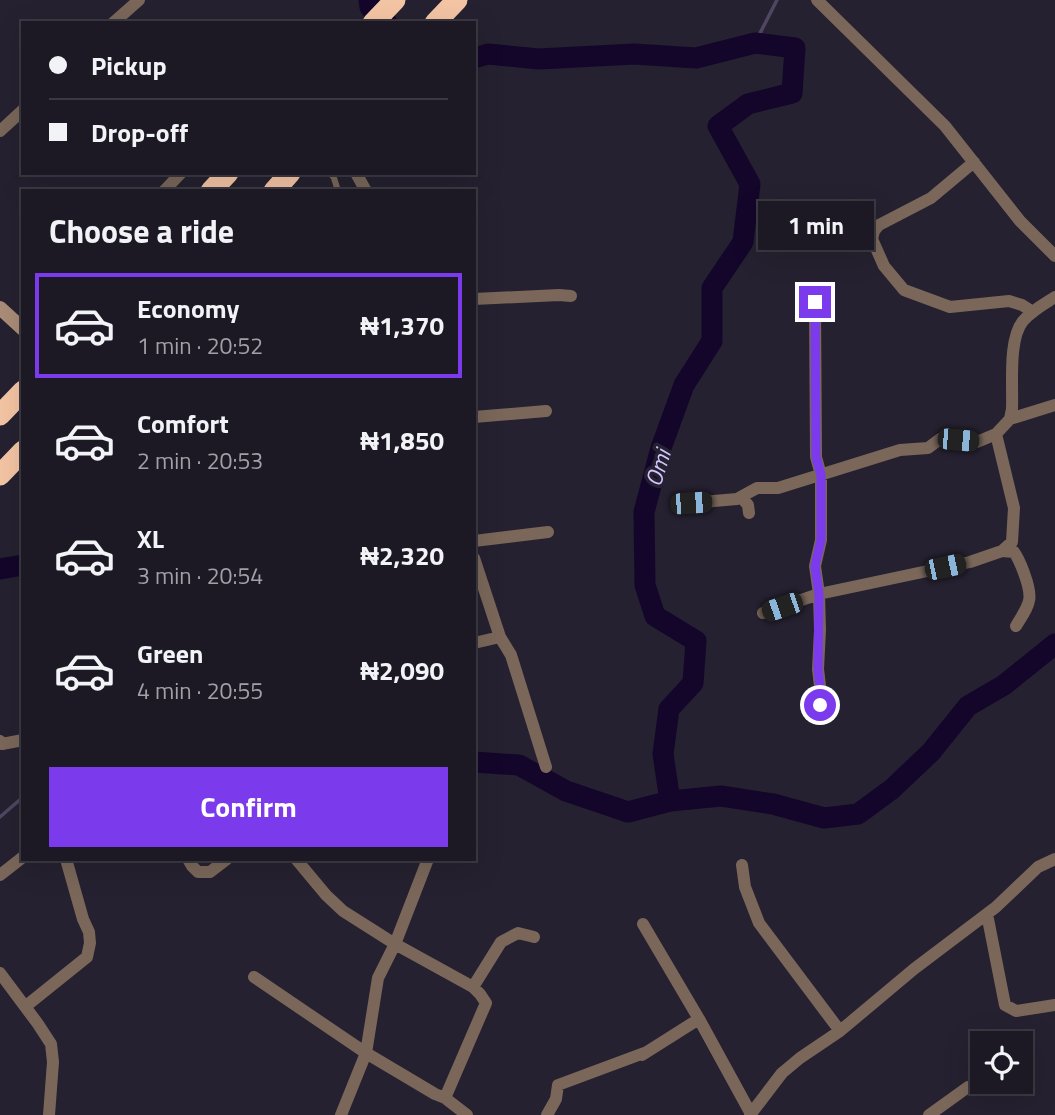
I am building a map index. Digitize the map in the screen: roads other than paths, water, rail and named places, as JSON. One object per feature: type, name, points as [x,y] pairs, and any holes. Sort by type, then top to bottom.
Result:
[{"type":"highway","points":[[437,21],[457,0]]},
{"type":"highway","points":[[375,21],[394,2]]},
{"type":"highway","points":[[213,189],[226,175]]},
{"type":"highway","points":[[1,413],[21,393]]},
{"type":"highway","points":[[0,475],[21,454]]},
{"type":"street","points":[[115,21],[139,0]]},
{"type":"street","points":[[817,0],[945,125],[1020,221],[1055,256]]},
{"type":"street","points":[[0,131],[21,112]]},
{"type":"street","points":[[974,162],[931,198],[879,225],[872,239],[884,266],[904,290],[950,307],[1009,301],[1022,304],[1033,312]]},
{"type":"street","points":[[166,189],[179,175]]},
{"type":"street","points":[[476,299],[571,296]]},
{"type":"street","points":[[1010,419],[1014,339],[1022,322],[1055,297]]},
{"type":"street","points":[[815,302],[816,457],[821,475],[821,540],[815,566],[819,594],[820,705]]},
{"type":"street","points":[[0,308],[21,327]]},
{"type":"street","points":[[691,503],[737,499],[757,488],[778,488],[900,450],[929,448],[940,439],[977,442],[996,434],[1010,419],[1055,405]]},
{"type":"street","points":[[476,416],[546,411]]},
{"type":"street","points":[[763,613],[819,594],[971,562],[1002,551],[1012,542],[1014,508],[996,434]]},
{"type":"street","points":[[741,497],[748,505],[749,513]]},
{"type":"street","points":[[476,541],[548,532]]},
{"type":"street","points":[[1002,551],[1014,552],[1019,558],[1031,591],[1028,607],[1016,626]]},
{"type":"street","points":[[476,564],[500,637],[511,655],[547,768]]},
{"type":"street","points":[[476,643],[500,637]]},
{"type":"street","points":[[0,741],[2,744],[21,740]]},
{"type":"street","points":[[0,875],[21,859]]},
{"type":"street","points":[[643,924],[751,1114],[782,1073],[840,1031],[914,969],[987,914],[1038,867],[1055,859]]},
{"type":"street","points":[[26,1006],[87,957],[89,932],[67,861]]},
{"type":"street","points":[[189,861],[198,872],[210,872],[224,861]]},
{"type":"street","points":[[298,861],[343,911],[395,944],[473,987],[486,1003],[445,1098]]},
{"type":"street","points":[[341,1115],[366,1053],[377,978],[395,944],[427,861]]},
{"type":"street","points":[[742,865],[745,887],[759,923],[840,1031]]},
{"type":"street","points":[[987,914],[1005,1005],[1016,1012],[1055,1005]]},
{"type":"street","points":[[473,987],[501,942],[518,933],[534,937]]},
{"type":"street","points":[[0,973],[51,1044],[54,1062],[49,1115]]},
{"type":"street","points":[[254,977],[366,1053],[445,1098],[467,1115]]},
{"type":"street","points":[[547,1115],[556,1099],[558,1085],[643,1054],[699,1019]]},
{"type":"street","points":[[929,1115],[968,1087]]},
{"type":"waterway","name":"Omi","points":[[369,0],[370,7],[385,21]]},
{"type":"waterway","points":[[755,43],[777,0]]},
{"type":"waterway","name":"Omi","points":[[476,57],[488,54],[539,59],[634,54],[696,58],[755,43],[795,48],[792,93],[748,104],[718,126],[750,184],[743,242],[712,288],[712,341],[684,385],[661,448],[644,512],[645,585],[655,616],[696,641],[693,683],[669,709],[663,754],[670,801]]},
{"type":"waterway","points":[[0,569],[21,565]]},
{"type":"waterway","name":"Omi","points":[[476,762],[519,765],[566,791],[628,812],[670,801],[721,796],[773,804],[824,818],[858,814],[892,789],[931,752],[968,706],[1004,685],[1055,644]]},
{"type":"waterway","points":[[0,817],[21,799]]}]
